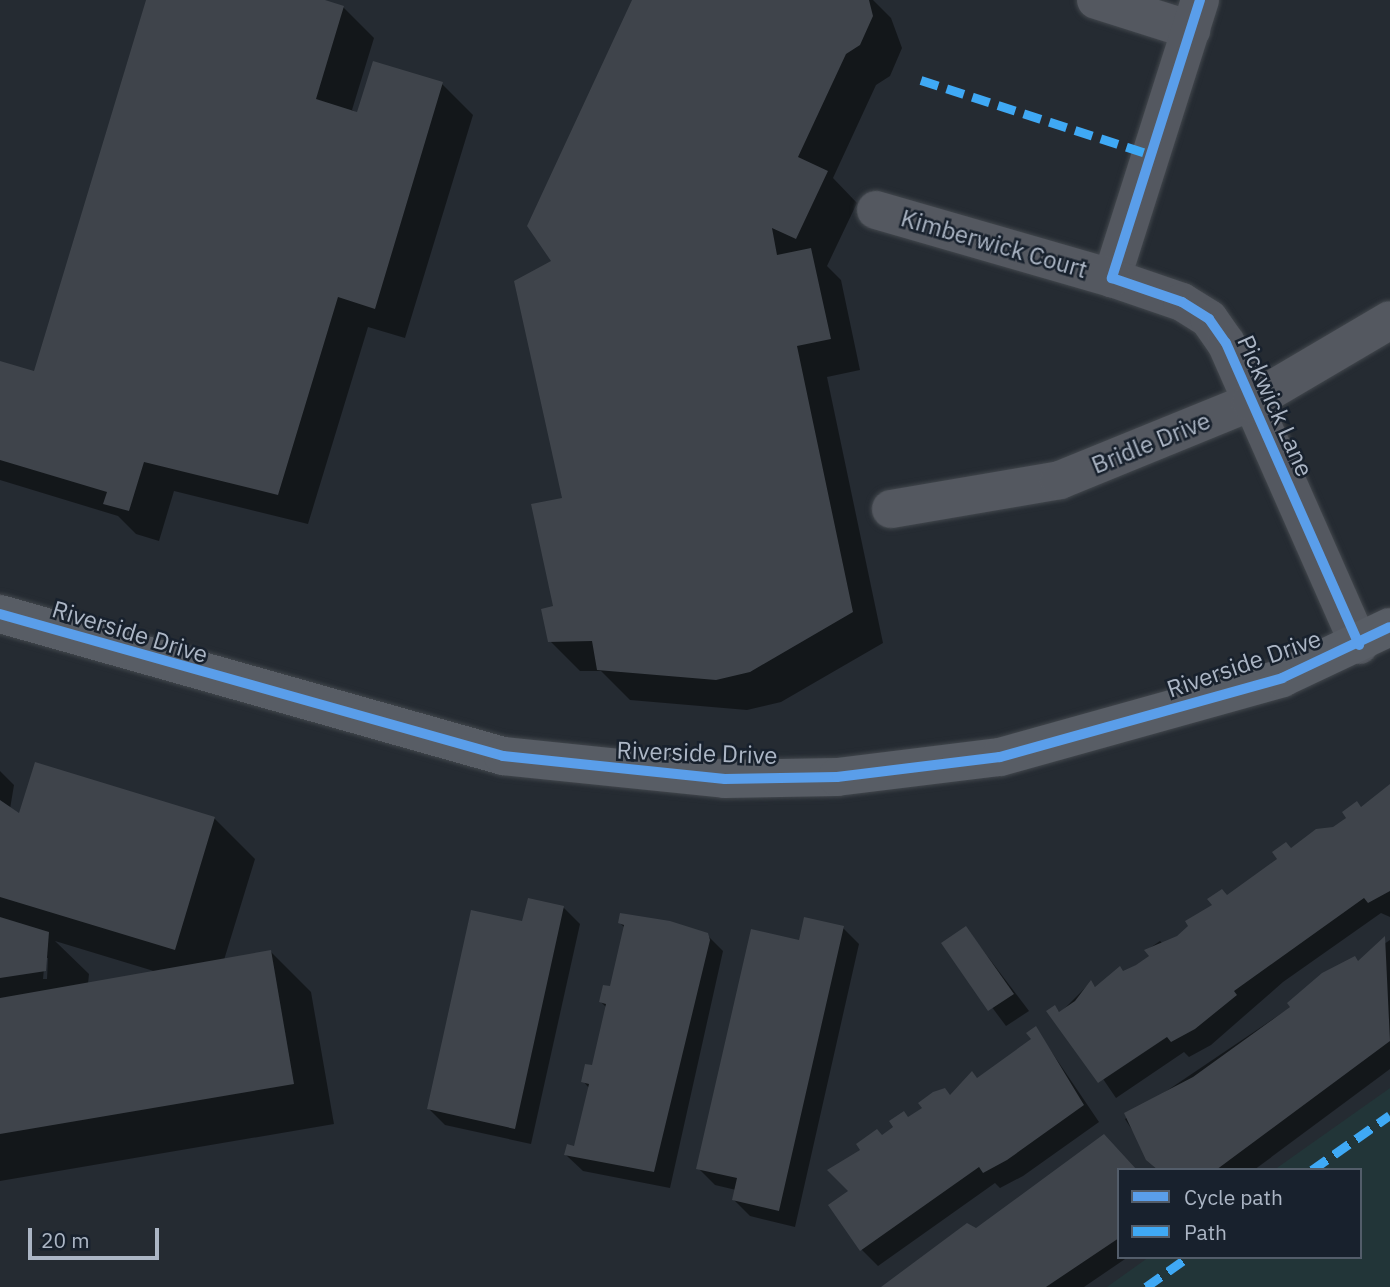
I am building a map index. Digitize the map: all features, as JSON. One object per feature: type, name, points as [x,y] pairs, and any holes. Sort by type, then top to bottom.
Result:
[{"type":"main road","name":"Riverside Drive","points":[[0,614],[503,756],[725,779],[837,778],[1000,757],[1270,682],[1375,636]]},
{"type":"street","points":[[1096,0],[1196,15],[1112,278]]},
{"type":"street","name":"Kimberwick Court","points":[[876,210],[1112,278]]},
{"type":"street","name":"Pickwick Lane","points":[[1112,278],[1182,302],[1209,319],[1375,636]]},
{"type":"street","name":"Bridle Drive","points":[[891,509],[1059,480],[1251,402],[1390,320]]},
{"type":"green space","points":[[1390,1088],[1390,1287],[1107,1287],[1146,1259],[1362,1259],[1362,1168],[1277,1168]]},
{"type":"building","points":[[146,0],[325,0],[344,6],[316,99],[357,112],[373,61],[443,82],[375,309],[338,297],[278,495],[144,462],[129,511],[103,504],[107,492],[0,460],[0,361],[34,371]]},
{"type":"building","points":[[632,0],[869,0],[873,16],[860,45],[846,54],[798,157],[828,171],[796,239],[772,228],[777,255],[811,248],[831,339],[797,346],[853,612],[750,672],[716,680],[597,670],[592,641],[548,642],[541,609],[553,606],[531,504],[562,498],[514,281],[551,261],[527,226]]},
{"type":"building","points":[[35,762],[215,817],[175,950],[0,897],[0,800],[19,813]]},
{"type":"building","points":[[1390,784],[1390,891],[1368,903],[1364,898],[1234,991],[1237,995],[1195,1029],[1171,1042],[1167,1037],[1098,1083],[1046,1011],[1055,1005],[1059,1012],[1075,1001],[1091,980],[1095,987],[1120,966],[1123,971],[1136,965],[1149,956],[1144,950],[1177,936],[1188,926],[1185,921],[1212,905],[1207,899],[1222,889],[1227,895],[1277,859],[1272,852],[1286,842],[1291,848],[1316,829],[1333,827],[1346,818],[1342,812],[1357,801],[1361,807]]},
{"type":"building","points":[[528,898],[564,906],[515,1129],[427,1109],[471,910],[522,921]]},
{"type":"building","points":[[620,913],[670,921],[708,933],[710,940],[654,1172],[564,1155],[567,1144],[574,1146],[589,1084],[581,1082],[585,1064],[592,1065],[606,1004],[599,1002],[603,985],[610,986],[624,925],[618,923]]},
{"type":"building","points":[[0,917],[49,932],[46,971],[0,978]]},
{"type":"building","points":[[804,917],[844,926],[779,1211],[732,1200],[737,1178],[696,1169],[751,929],[799,940]]},
{"type":"building","points":[[966,926],[1014,994],[988,1011],[941,943]]},
{"type":"building","points":[[1385,936],[1390,1041],[1219,1168],[1156,1168],[1146,1160],[1124,1113],[1193,1077],[1290,1007],[1287,1003],[1322,973],[1355,956],[1358,961]]},
{"type":"building","points":[[271,950],[294,1084],[0,1134],[0,998]]},
{"type":"building","points":[[1036,1026],[1084,1105],[1007,1160],[983,1173],[979,1167],[860,1251],[828,1205],[848,1191],[827,1170],[860,1150],[856,1144],[877,1129],[882,1135],[893,1127],[889,1121],[904,1111],[908,1117],[922,1108],[918,1103],[933,1092],[945,1088],[950,1095],[972,1071],[977,1078],[1031,1039],[1026,1033]]},
{"type":"building","points":[[1104,1134],[1135,1168],[1117,1168],[1117,1239],[1046,1287],[881,1287],[967,1223],[976,1228]]},
{"type":"marked path","points":[[921,80],[1152,155]]},
{"type":"marked path","points":[[1315,1168],[1390,1115]]},
{"type":"marked path","points":[[1146,1287],[1185,1259]]},
{"type":"cycle path","points":[[1200,0],[1112,278],[1182,302],[1209,319],[1226,343],[1359,645]]},
{"type":"cycle path","points":[[0,614],[503,756],[725,779],[837,777],[1000,757],[1282,678],[1390,627]]}]
